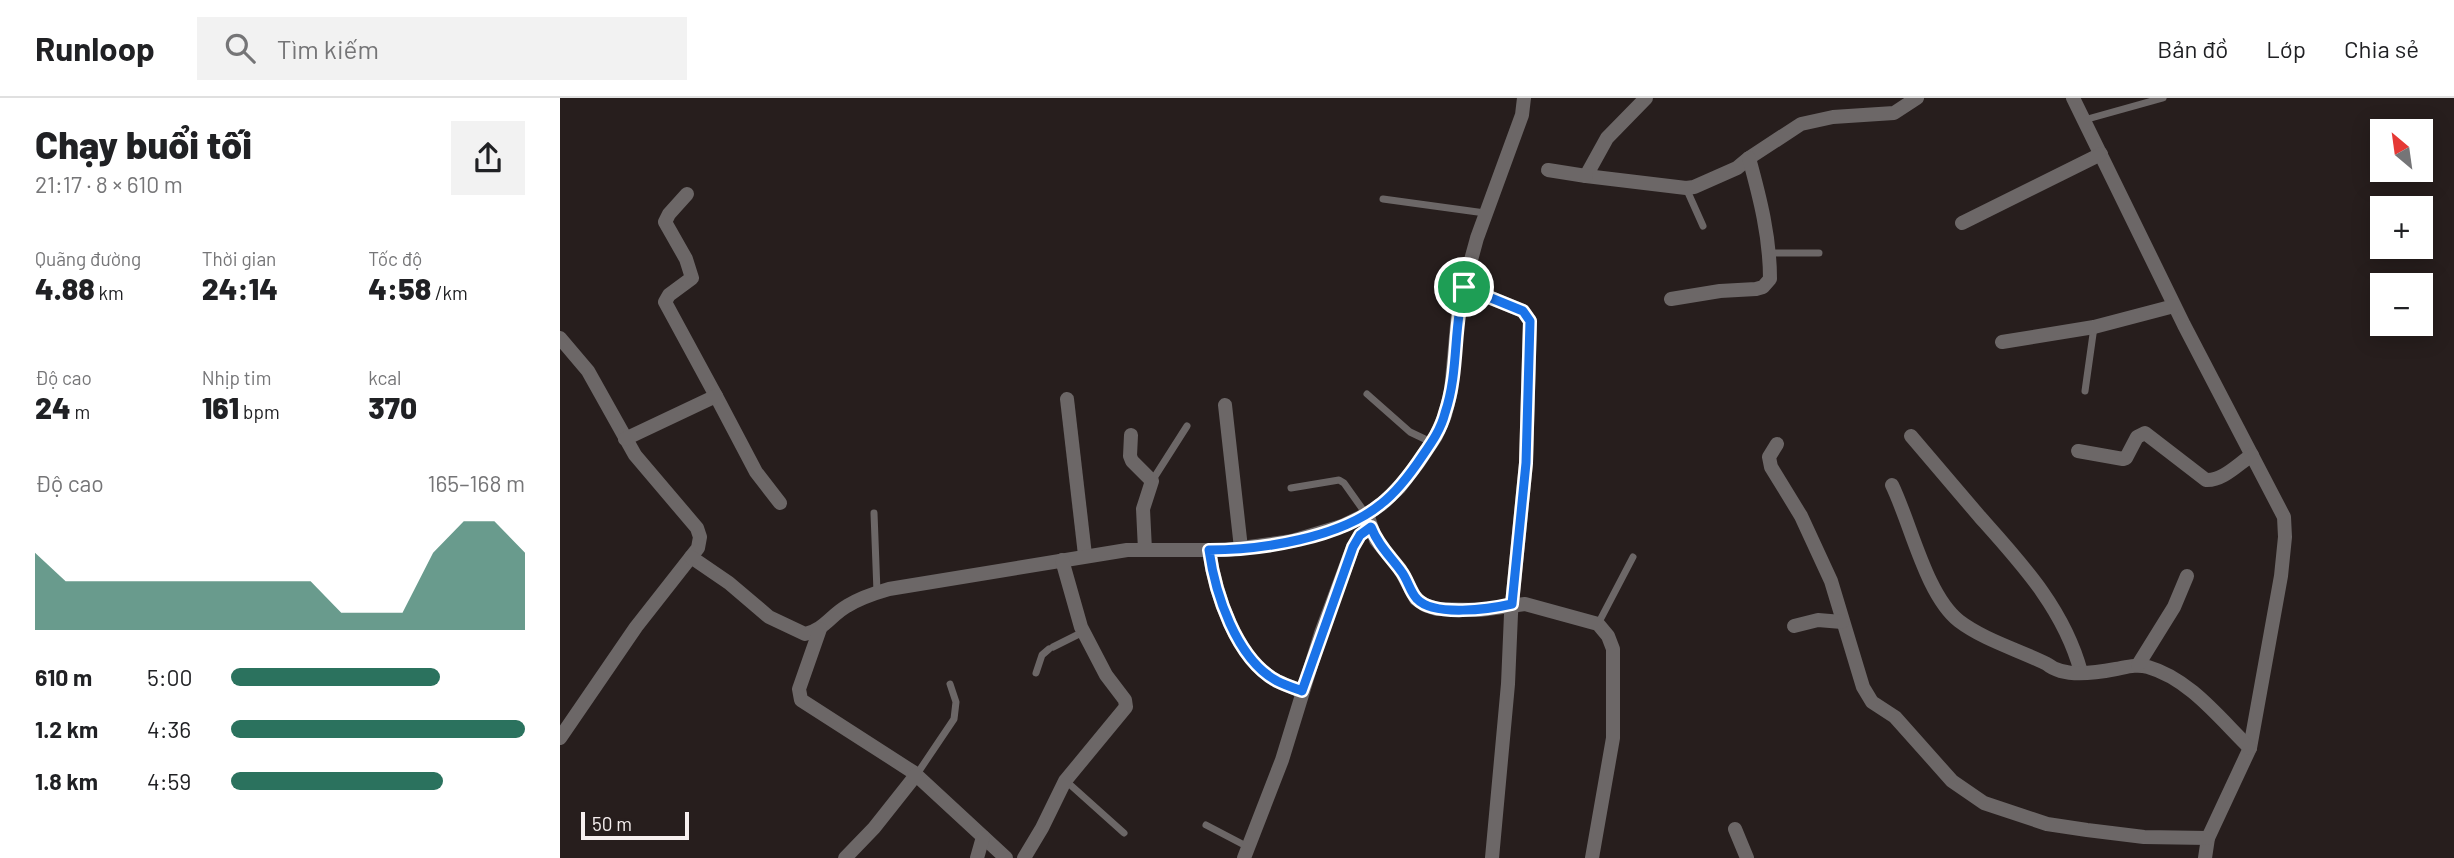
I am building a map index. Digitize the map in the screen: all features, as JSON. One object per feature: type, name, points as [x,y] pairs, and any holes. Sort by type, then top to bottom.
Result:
[{"type":"street","points":[[1246,853],[1282,760],[1302,691],[1353,547],[1369,521],[1399,488],[1432,442],[1445,415],[1451,391],[1459,304],[1486,213],[1522,116],[1524,98]]},
{"type":"street","points":[[1586,176],[1606,138],[1646,98]]},
{"type":"street","points":[[1548,170],[1686,188],[1719,178],[1737,168],[1801,124],[1833,117],[1894,113],[1917,98]]},
{"type":"street","points":[[2073,98],[2286,525],[2281,576],[2250,748],[2208,838],[2206,858]]},
{"type":"street","points":[[1962,223],[2101,154]]},
{"type":"street","points":[[1671,299],[1763,287],[1770,279],[1770,253],[1760,196],[1749,158]]},
{"type":"street","points":[[687,194],[669,214],[666,222],[686,258],[692,278],[669,295],[665,302],[756,472],[780,502]]},
{"type":"street","points":[[1464,287],[1523,311],[1530,321],[1526,463],[1492,858]]},
{"type":"street","points":[[2002,342],[2094,327],[2175,306]]},
{"type":"street","points":[[560,338],[588,370],[635,455],[697,528],[700,537],[698,548],[636,627],[560,738]]},
{"type":"street","points":[[625,439],[716,396]]},
{"type":"street","points":[[1067,399],[1085,555]]},
{"type":"street","points":[[1225,405],[1241,548]]},
{"type":"street","points":[[2078,451],[2123,459],[2137,437],[2145,433],[2206,480],[2211,481],[2252,455]]},
{"type":"street","points":[[1132,435],[1132,461],[1152,481],[1143,509],[1145,550]]},
{"type":"street","points":[[1911,436],[2037,581],[2070,637],[2081,672]]},
{"type":"street","points":[[1777,444],[1769,457],[1771,467],[1801,516],[1825,566],[1836,594],[1859,678],[1872,702],[1895,717],[1952,780],[1978,799],[2035,820],[2060,826],[2144,837],[2208,838]]},
{"type":"street","points":[[1892,485],[1933,588],[1957,620],[2047,664],[2055,671],[2081,672],[2138,665],[2149,667],[2184,684],[2250,748]]},
{"type":"street","points":[[1369,521],[1376,540],[1400,569],[1416,599],[1425,605],[1437,609],[1480,610],[1525,604],[1598,624],[1608,636],[1613,649],[1613,738],[1592,858]]},
{"type":"street","points":[[691,557],[729,583],[769,617],[805,634],[820,629],[845,607],[877,593],[1085,555],[1145,550],[1241,548],[1292,541],[1369,521]]},
{"type":"street","points":[[1209,550],[1213,578],[1242,647],[1262,670],[1276,681],[1302,691]]},
{"type":"street","points":[[1024,858],[1065,781],[1126,707],[1125,700],[1106,675],[1083,632],[1062,560]]},
{"type":"street","points":[[2138,665],[2174,607],[2187,576]]},
{"type":"street","points":[[1794,626],[1818,620],[1842,622]]},
{"type":"street","points":[[820,629],[799,689],[801,700],[916,775],[1006,858]]},
{"type":"street","points":[[845,858],[874,828],[916,775]]},
{"type":"street","points":[[1735,829],[1747,858]]},
{"type":"street","points":[[978,858],[983,836]]},
{"type":"lane","points":[[2084,120],[2163,98]]},
{"type":"lane","points":[[1686,188],[1703,226]]},
{"type":"lane","points":[[1383,199],[1486,213]]},
{"type":"lane","points":[[1770,253],[1819,253]]},
{"type":"lane","points":[[2085,391],[2094,327]]},
{"type":"lane","points":[[1367,394],[1404,428],[1432,442]]},
{"type":"lane","points":[[1152,481],[1187,426]]},
{"type":"lane","points":[[1291,488],[1339,480],[1344,483],[1369,521]]},
{"type":"lane","points":[[874,513],[877,593]]},
{"type":"lane","points":[[1598,624],[1633,557]]},
{"type":"lane","points":[[1036,673],[1040,659],[1051,648],[1083,632]]},
{"type":"lane","points":[[916,775],[954,719],[956,702],[950,684]]},
{"type":"lane","points":[[1065,781],[1124,833]]},
{"type":"lane","points":[[1206,825],[1246,853]]},
{"type":"route","points":[[1464,287],[1523,311],[1530,321],[1526,463],[1512,604],[1480,610],[1437,609],[1425,605],[1416,599],[1400,569],[1376,540],[1371,527],[1360,535],[1353,547],[1302,691],[1276,681],[1262,670],[1242,647],[1213,578],[1209,550],[1292,541],[1342,526],[1382,504],[1399,488],[1436,436],[1445,415],[1451,391],[1459,304],[1464,287]]}]
